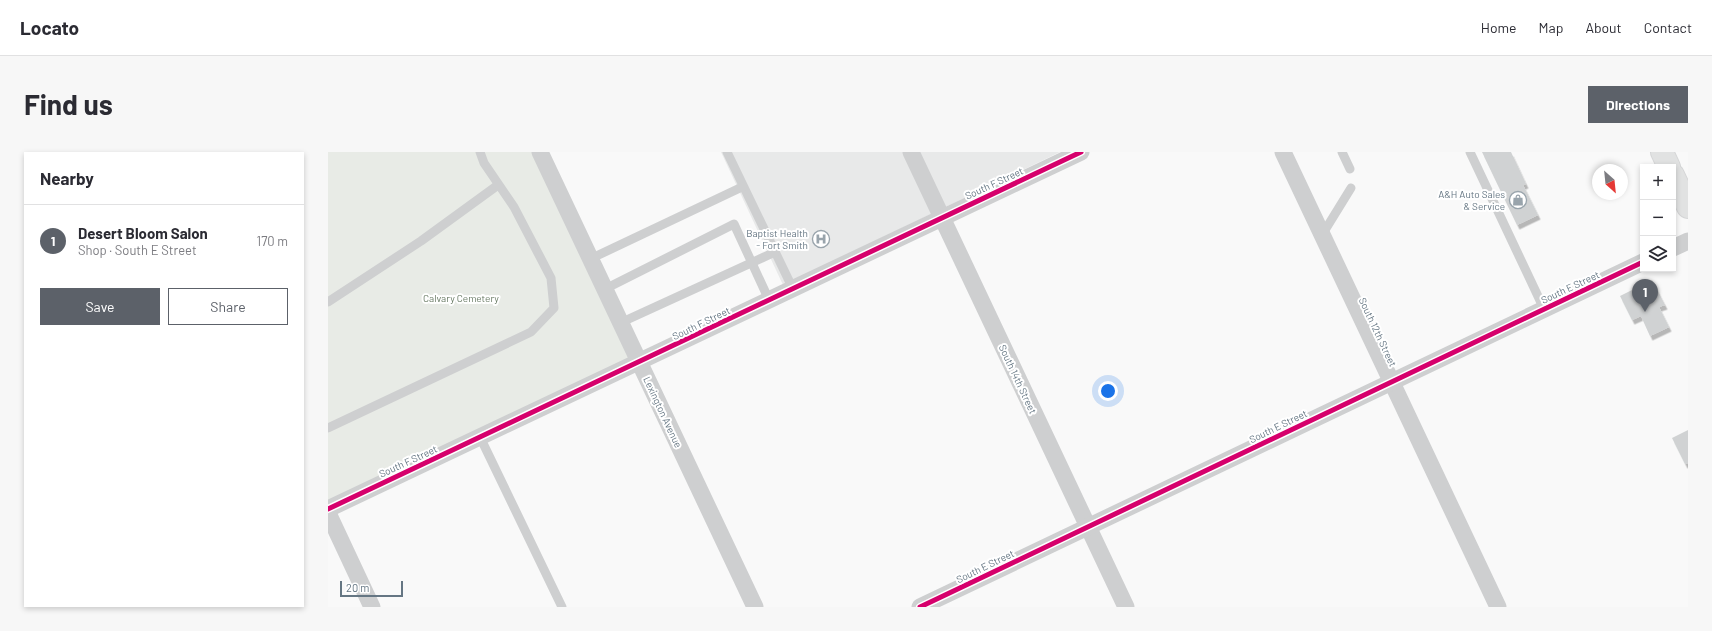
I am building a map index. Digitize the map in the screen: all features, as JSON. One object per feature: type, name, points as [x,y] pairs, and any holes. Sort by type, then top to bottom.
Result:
[{"type":"main road","points":[[1662,152],[1668,164]]},
{"type":"main road","points":[[1676,181],[1688,207]]},
{"type":"street","name":"Lexington Avenue","points":[[540,152],[755,607]]},
{"type":"street","name":"South 14th Street","points":[[911,152],[1126,607]]},
{"type":"street","name":"South F Street","points":[[328,509],[1081,152]]},
{"type":"street","name":"South 12th Street","points":[[1283,152],[1498,607]]},
{"type":"street","points":[[1676,247],[1688,241]]},
{"type":"street","name":"South E Street","points":[[920,607],[1640,263]]},
{"type":"street","points":[[328,513],[372,607]]},
{"type":"lane","points":[[328,428],[531,332],[554,308],[551,278],[514,208],[484,163],[480,152]]},
{"type":"lane","points":[[727,152],[742,187],[793,289]]},
{"type":"lane","points":[[1342,152],[1350,169]]},
{"type":"lane","points":[[1470,152],[1544,309]]},
{"type":"lane","points":[[328,302],[421,240],[498,185]]},
{"type":"lane","points":[[590,259],[742,187]]},
{"type":"lane","points":[[1322,235],[1351,188]]},
{"type":"lane","points":[[605,289],[734,224],[769,300]]},
{"type":"lane","points":[[620,323],[775,252]]},
{"type":"lane","points":[[480,437],[561,607]]},
{"type":"shaded area","name":"Baptist Health - Fort Smith","points":[[721,152],[1060,152],[783,285]]},
{"type":"green space","name":"Calvary Cemetery","points":[[328,152],[540,152],[640,362],[328,509]]},
{"type":"building","name":"A&H Auto Sales & Service","points":[[1482,152],[1511,152],[1526,184],[1523,185],[1538,215],[1517,225]]},
{"type":"building","points":[[1652,280],[1665,305],[1659,307],[1669,327],[1650,336],[1641,316],[1632,320],[1620,296]]},
{"type":"building","points":[[1688,430],[1688,463],[1685,464],[1672,438]]},
{"type":"cycle path","points":[[328,509],[1081,152]]},
{"type":"cycle path","points":[[920,607],[1640,263]]},
{"type":"place","name":"A&H Auto Sales & Service","points":[[1518,200]]},
{"type":"place","name":"Baptist Health - Fort Smith","points":[[821,239]]},
{"type":"place","name":"Desert Bloom Salon","points":[[1645,312]]}]
